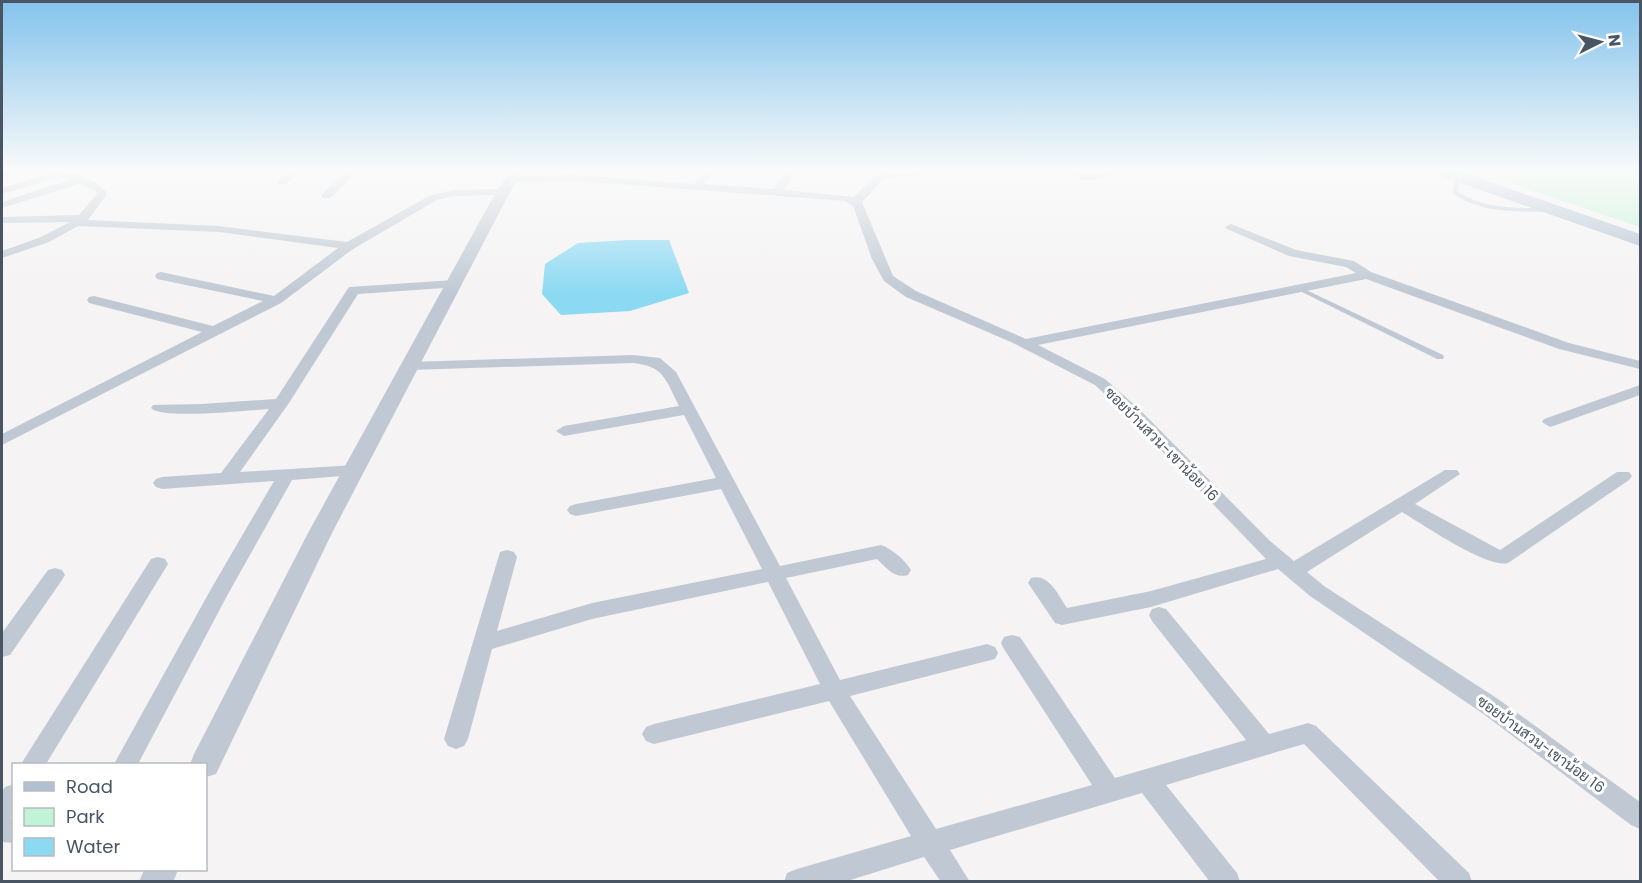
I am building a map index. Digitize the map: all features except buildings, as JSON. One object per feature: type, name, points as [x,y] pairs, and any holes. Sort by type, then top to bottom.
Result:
[{"type":"main road","points":[[1557,211],[1641,240]]},
{"type":"main road","points":[[1575,211],[1641,232]]},
{"type":"street","points":[[2,255],[40,242],[82,221],[92,211]]},
{"type":"street","points":[[2,440],[276,300],[349,246],[410,211]]},
{"type":"street","points":[[206,763],[316,541],[494,211]]},
{"type":"street","name":"ซอยบ้านสวน-เขาน้อย 16","points":[[861,211],[878,260],[888,278],[911,294],[1025,343],[1100,382],[1132,411],[1263,546],[1317,591],[1490,706],[1641,817]]},
{"type":"street","points":[[2,220],[82,221],[219,229],[349,246]]},
{"type":"street","points":[[1231,227],[1293,254],[1350,264],[1367,275],[1564,346],[1641,365]]},
{"type":"street","points":[[1025,343],[1302,290],[1367,275]]},
{"type":"street","points":[[161,276],[276,300]]},
{"type":"street","points":[[227,478],[280,403],[354,290],[454,284]]},
{"type":"street","points":[[94,300],[216,331]]},
{"type":"street","points":[[1610,358],[1641,354]]},
{"type":"street","points":[[410,366],[633,359],[654,362],[671,375],[834,690],[957,882]]},
{"type":"street","points":[[1550,422],[1641,390]]},
{"type":"street","points":[[159,408],[202,409],[280,403]]},
{"type":"street","points":[[564,431],[688,409]]},
{"type":"street","points":[[162,483],[355,470]]},
{"type":"street","points":[[127,763],[218,594],[287,474]]},
{"type":"street","points":[[1038,583],[1062,617],[1151,599],[1287,566],[1402,504],[1451,474]]},
{"type":"street","points":[[1402,504],[1476,547],[1502,558],[1623,476]]},
{"type":"street","points":[[576,510],[726,482]]},
{"type":"street","points":[[483,643],[592,611],[881,552],[901,570]]},
{"type":"street","points":[[456,739],[507,557]]},
{"type":"street","points":[[34,763],[158,564]]},
{"type":"street","points":[[2,649],[55,575]]},
{"type":"street","points":[[1159,615],[1265,746]]},
{"type":"street","points":[[1012,643],[1110,791]]},
{"type":"street","points":[[654,734],[987,653]]},
{"type":"street","points":[[797,882],[1308,733],[1459,882]]},
{"type":"street","points":[[1147,780],[1227,882]]},
{"type":"street","points":[[2,810],[12,798]]},
{"type":"lane","points":[[1302,290],[1440,357]]},
{"type":"green space","points":[[1593,211],[1640,211],[1640,227]]},
{"type":"water","points":[[669,240],[689,293],[630,311],[561,315],[542,294],[545,264],[578,243]]}]
